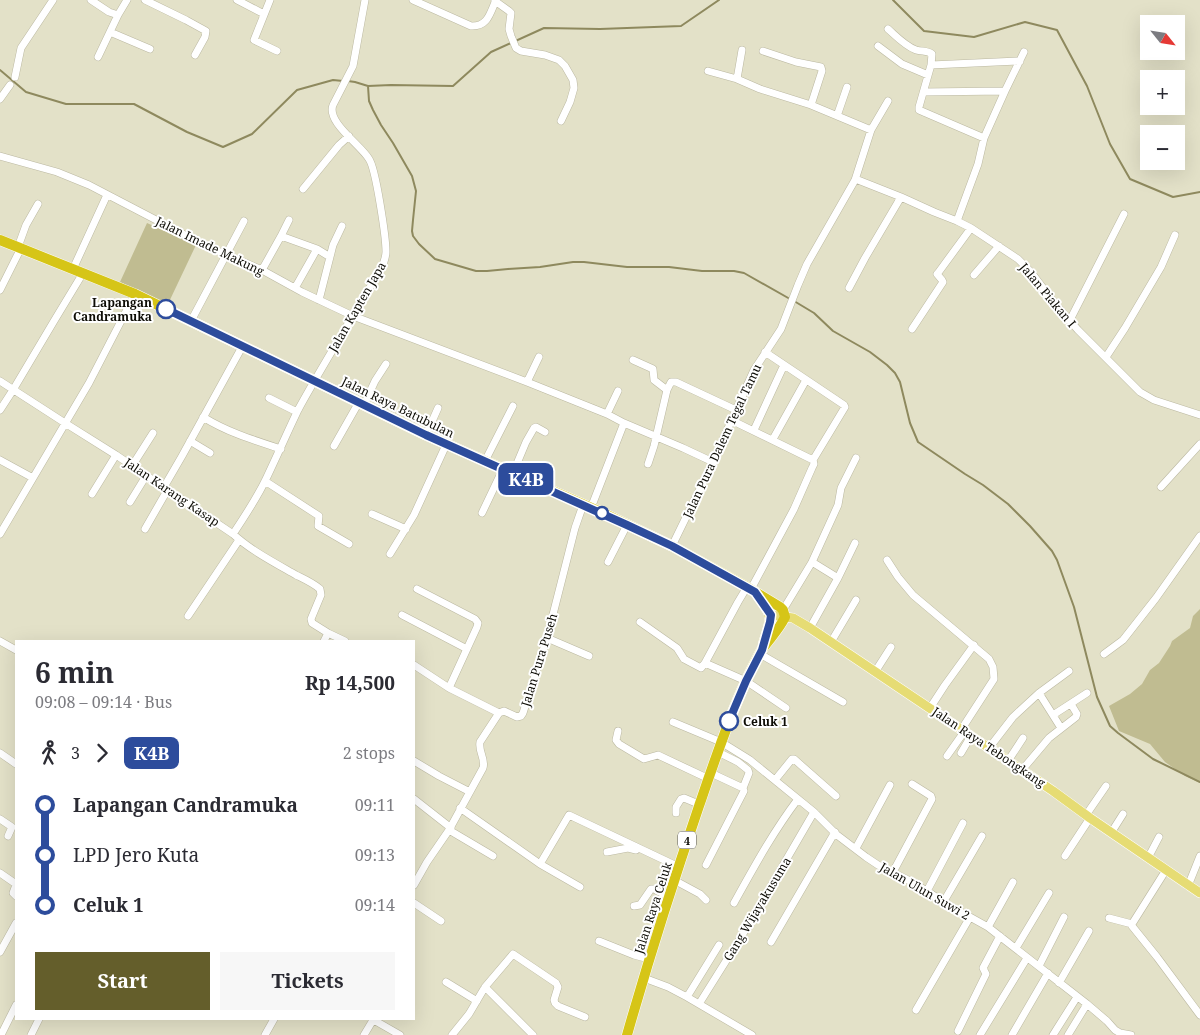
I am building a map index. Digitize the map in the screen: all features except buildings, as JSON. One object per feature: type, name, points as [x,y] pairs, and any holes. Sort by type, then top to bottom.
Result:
[{"type":"highway","name":"Jalan Raya Batubulan","points":[[0,240],[135,294],[446,445],[513,473],[672,546],[751,589],[780,607],[784,614]]},
{"type":"highway","name":"Jalan Raya Batubulan","points":[[751,589],[771,615]]},
{"type":"highway","name":"Jalan Raya Celuk","points":[[627,1035],[649,959],[719,747],[746,681],[761,652],[781,625],[784,614]]},
{"type":"highway","name":"Jalan Raya Celuk","points":[[761,652],[771,615]]},
{"type":"main road","name":"Jalan Raya Tebongkang","points":[[771,615],[784,614],[832,642],[1022,770],[1200,894]]},
{"type":"street","points":[[15,77],[21,48],[53,0]]},
{"type":"street","points":[[91,0],[118,16]]},
{"type":"street","points":[[98,57],[127,0]]},
{"type":"street","points":[[145,0],[193,23],[206,32],[195,55]]},
{"type":"street","points":[[237,0],[264,14]]},
{"type":"street","points":[[270,0],[254,40],[277,51]]},
{"type":"street","name":"Jalan Kapten Japa","points":[[314,381],[383,265],[385,258],[386,249],[380,204],[372,165],[366,155],[332,115],[332,109],[337,96],[352,68],[365,0]]},
{"type":"street","points":[[413,0],[471,26],[486,22],[496,1],[511,13],[510,29],[516,48],[521,51],[558,60],[565,66],[573,80],[574,88],[570,102],[561,121]]},
{"type":"street","points":[[888,29],[912,48],[930,52],[932,56],[919,110],[984,138]]},
{"type":"street","points":[[110,32],[150,49]]},
{"type":"street","points":[[878,46],[902,64],[928,75]]},
{"type":"street","points":[[737,79],[742,50]]},
{"type":"street","points":[[763,51],[796,62],[821,67],[822,71],[811,105]]},
{"type":"street","points":[[958,220],[978,164],[984,138],[1024,52]]},
{"type":"street","points":[[931,66],[935,64],[1020,61]]},
{"type":"street","points":[[708,71],[811,105],[871,130]]},
{"type":"street","points":[[0,99],[10,85]]},
{"type":"street","points":[[837,116],[847,87]]},
{"type":"street","points":[[924,92],[1005,91]]},
{"type":"street","name":"Jalan Pura Dalem Tegal Tamu","points":[[672,546],[713,462],[754,370],[781,329],[807,264],[856,180],[871,130],[888,101]]},
{"type":"street","points":[[302,189],[339,145],[349,136]]},
{"type":"street","name":"Jalan Imade Makung","points":[[0,156],[57,172],[89,185],[206,246],[262,270],[352,316],[607,414],[713,462]]},
{"type":"street","name":"Jalan Piakan I","points":[[856,180],[958,220],[999,246],[1021,262],[1078,330],[1140,392],[1154,400],[1200,415]]},
{"type":"street","points":[[73,269],[107,195]]},
{"type":"street","points":[[849,288],[902,197]]},
{"type":"street","points":[[0,290],[19,248],[26,225],[38,204]]},
{"type":"street","points":[[1070,320],[1124,214]]},
{"type":"street","points":[[262,270],[290,220]]},
{"type":"street","points":[[191,321],[244,221]]},
{"type":"street","points":[[319,300],[333,245],[342,226]]},
{"type":"street","points":[[912,329],[943,282],[937,274],[971,228]]},
{"type":"street","points":[[1106,357],[1161,267],[1175,235]]},
{"type":"street","points":[[281,236],[317,249],[330,257]]},
{"type":"street","points":[[974,274],[999,246]]},
{"type":"street","points":[[295,288],[317,249]]},
{"type":"street","points":[[0,410],[83,273]]},
{"type":"street","points":[[0,534],[89,383],[135,294]]},
{"type":"street","points":[[146,529],[202,417],[242,347]]},
{"type":"street","points":[[640,622],[677,648],[686,661],[701,668],[738,602],[751,589],[794,509],[814,464],[813,460],[844,409],[845,406],[765,352]]},
{"type":"street","points":[[527,382],[539,356]]},
{"type":"street","points":[[633,360],[653,369],[654,380],[667,390]]},
{"type":"street","points":[[334,446],[386,364]]},
{"type":"street","points":[[754,430],[784,365]]},
{"type":"street","points":[[773,440],[806,380]]},
{"type":"street","name":"Jalan Karang Kasap","points":[[0,382],[116,455],[233,534],[265,481],[297,412],[314,381]]},
{"type":"street","points":[[648,464],[667,390],[671,382],[675,382],[736,410]]},
{"type":"street","points":[[607,414],[618,390]]},
{"type":"street","points":[[269,398],[297,412]]},
{"type":"street","points":[[485,461],[513,406]]},
{"type":"street","points":[[426,435],[438,408]]},
{"type":"street","points":[[202,417],[232,433],[281,449]]},
{"type":"street","points":[[732,420],[813,460]]},
{"type":"street","name":"Jalan Pura Puseh","points":[[499,713],[504,710],[517,717],[522,715],[547,638],[575,528],[588,507],[624,423]]},
{"type":"street","points":[[513,473],[534,428],[536,427],[545,432]]},
{"type":"street","points":[[132,466],[153,433]]},
{"type":"street","points":[[190,441],[210,453]]},
{"type":"street","points":[[1161,488],[1200,444]]},
{"type":"street","points":[[390,554],[421,502],[446,445]]},
{"type":"street","points":[[92,494],[116,455]]},
{"type":"street","points":[[784,614],[812,562],[838,505],[841,488],[856,458]]},
{"type":"street","points":[[0,460],[33,478]]},
{"type":"street","points":[[482,513],[503,469]]},
{"type":"street","points":[[130,502],[146,476]]},
{"type":"street","points":[[265,481],[319,516],[318,526],[348,544]]},
{"type":"street","points":[[372,514],[406,529]]},
{"type":"street","points":[[608,562],[627,525]]},
{"type":"street","points":[[233,534],[239,540],[320,589],[321,595],[311,621],[328,634],[343,640]]},
{"type":"street","points":[[1104,654],[1123,640],[1156,598],[1200,536]]},
{"type":"street","points":[[188,616],[239,540]]},
{"type":"street","points":[[810,628],[855,543]]},
{"type":"street","points":[[887,560],[913,595],[974,645],[989,659],[993,667],[994,679],[965,732],[947,756]]},
{"type":"street","points":[[812,562],[838,578]]},
{"type":"street","points":[[417,589],[478,622],[449,688]]},
{"type":"street","points":[[832,642],[856,600]]},
{"type":"street","points":[[402,615],[467,649]]},
{"type":"street","points":[[325,640],[328,634]]},
{"type":"street","points":[[547,638],[589,656]]},
{"type":"street","points":[[0,641],[15,649]]},
{"type":"street","points":[[930,708],[974,645]]},
{"type":"street","points":[[875,672],[891,646]]},
{"type":"street","points":[[761,652],[842,702]]},
{"type":"street","points":[[705,663],[746,681],[786,708]]},
{"type":"street","points":[[415,666],[449,688],[499,713],[480,742],[479,746],[484,765],[450,829],[415,883]]},
{"type":"street","points":[[989,748],[1008,722],[1039,693],[1069,671]]},
{"type":"street","points":[[1039,693],[1062,728]]},
{"type":"street","points":[[1053,715],[1087,693]]},
{"type":"street","points":[[1022,770],[1048,738],[1077,716],[1071,704]]},
{"type":"street","points":[[672,722],[719,747],[748,770],[749,773],[743,788],[744,791],[706,865]]},
{"type":"street","points":[[618,731],[616,740],[619,744],[644,759],[658,755],[743,788]]},
{"type":"street","points":[[961,753],[965,732]]},
{"type":"street","points":[[1008,761],[1023,738]]},
{"type":"street","name":"Jalan Ulun Suwi 2","points":[[719,747],[750,760],[814,812],[834,832],[878,865],[988,927],[1087,1004],[1115,1030],[1131,1035]]},
{"type":"street","points":[[0,753],[15,763]]},
{"type":"street","points":[[775,780],[789,762],[794,759],[836,796]]},
{"type":"street","points":[[415,762],[470,792]]},
{"type":"street","points":[[893,872],[932,799],[931,796],[912,784]]},
{"type":"street","points":[[856,848],[890,785]]},
{"type":"street","points":[[1065,856],[1106,786]]},
{"type":"street","points":[[676,813],[676,807],[681,799],[684,798],[696,803]]},
{"type":"street","points":[[734,903],[764,849],[798,799]]},
{"type":"street","points":[[415,800],[450,829],[493,856]]},
{"type":"street","points":[[460,808],[540,864],[580,887]]},
{"type":"street","name":"Gang Wijayakusuma","points":[[700,1004],[814,812]]},
{"type":"street","points":[[1111,832],[1123,814]]},
{"type":"street","points":[[540,864],[569,815],[677,873]]},
{"type":"street","points":[[0,819],[12,827],[8,836]]},
{"type":"street","points":[[927,891],[963,823]]},
{"type":"street","points":[[771,942],[834,832]]},
{"type":"street","points":[[944,901],[982,836]]},
{"type":"street","points":[[1148,858],[1159,837]]},
{"type":"street","points":[[607,852],[628,848],[634,849],[677,873],[706,900]]},
{"type":"street","points":[[1188,886],[1200,856]]},
{"type":"street","points":[[1132,924],[1166,870]]},
{"type":"street","points":[[0,873],[15,883]]},
{"type":"street","points":[[988,927],[1013,882]]},
{"type":"street","points":[[634,906],[640,904],[651,889],[669,897]]},
{"type":"street","points":[[1016,948],[1049,894]]},
{"type":"street","points":[[415,904],[441,921]]},
{"type":"street","points":[[916,1010],[970,917]]},
{"type":"street","points":[[1039,966],[1064,917]]},
{"type":"street","points":[[1110,918],[1132,924],[1200,1015]]},
{"type":"street","points":[[0,952],[15,925]]},
{"type":"street","points":[[1059,983],[1089,931]]},
{"type":"street","points":[[958,1031],[986,974],[983,968],[1000,936]]},
{"type":"street","points":[[599,941],[649,959]]},
{"type":"street","points":[[687,997],[719,945]]},
{"type":"street","points":[[452,1035],[463,1022],[485,987],[512,954],[515,954],[557,984],[555,1003],[585,1018]]},
{"type":"street","points":[[980,1035],[1027,958]]},
{"type":"street","points":[[1012,1035],[1048,973]]},
{"type":"street","points":[[644,978],[687,997],[752,1035]]},
{"type":"street","points":[[446,982],[477,1001]]},
{"type":"street","points":[[485,987],[533,1035]]},
{"type":"street","points":[[1053,1035],[1077,997]]},
{"type":"street","points":[[1068,1035],[1087,1004]]},
{"type":"street","points":[[1,1035],[15,1007]]},
{"type":"street","points":[[31,1035],[38,1020]]},
{"type":"street","points":[[265,1035],[273,1020]]},
{"type":"street","points":[[364,1035],[372,1020]]},
{"type":"street","points":[[375,1020],[400,1035]]},
{"type":"shaded area","points":[[147,223],[196,245],[168,304],[120,282]]},
{"type":"shaded area","points":[[1200,609],[1200,783],[1185,776],[1165,762],[1150,744],[1119,731],[1109,706],[1130,694],[1142,684],[1150,670],[1159,663],[1172,641],[1190,628],[1193,616]]},
{"type":"waterway","points":[[348,81],[368,86],[453,86],[491,52],[544,28],[600,29],[681,26],[719,0]]},
{"type":"waterway","points":[[893,0],[924,31],[974,37],[1025,22],[1057,30],[1087,86],[1110,144],[1130,179],[1173,197],[1200,192]]},
{"type":"waterway","points":[[0,70],[26,92],[66,104],[134,104],[187,132],[223,147],[252,134],[297,90],[333,80],[343,81]]},
{"type":"waterway","points":[[368,86],[369,101],[373,110],[412,176],[416,191],[413,236],[435,259],[476,271],[540,267],[573,262],[627,267],[669,267],[702,271],[734,271],[744,273],[790,299]]},
{"type":"waterway","points":[[794,301],[814,313],[833,331],[870,352],[887,365],[900,382],[910,423],[918,442],[1008,504],[1052,551],[1074,607],[1097,697],[1110,726],[1153,759],[1200,782]]},
{"type":"bus line","name":"K4B","points":[[166,309],[426,435],[603,513],[672,546],[755,592],[771,615],[770,622],[762,650],[729,721]]},
{"type":"place","name":"Lapangan Candramuka","points":[[166,309]]},
{"type":"place","name":"Celuk 1","points":[[729,721]]}]
